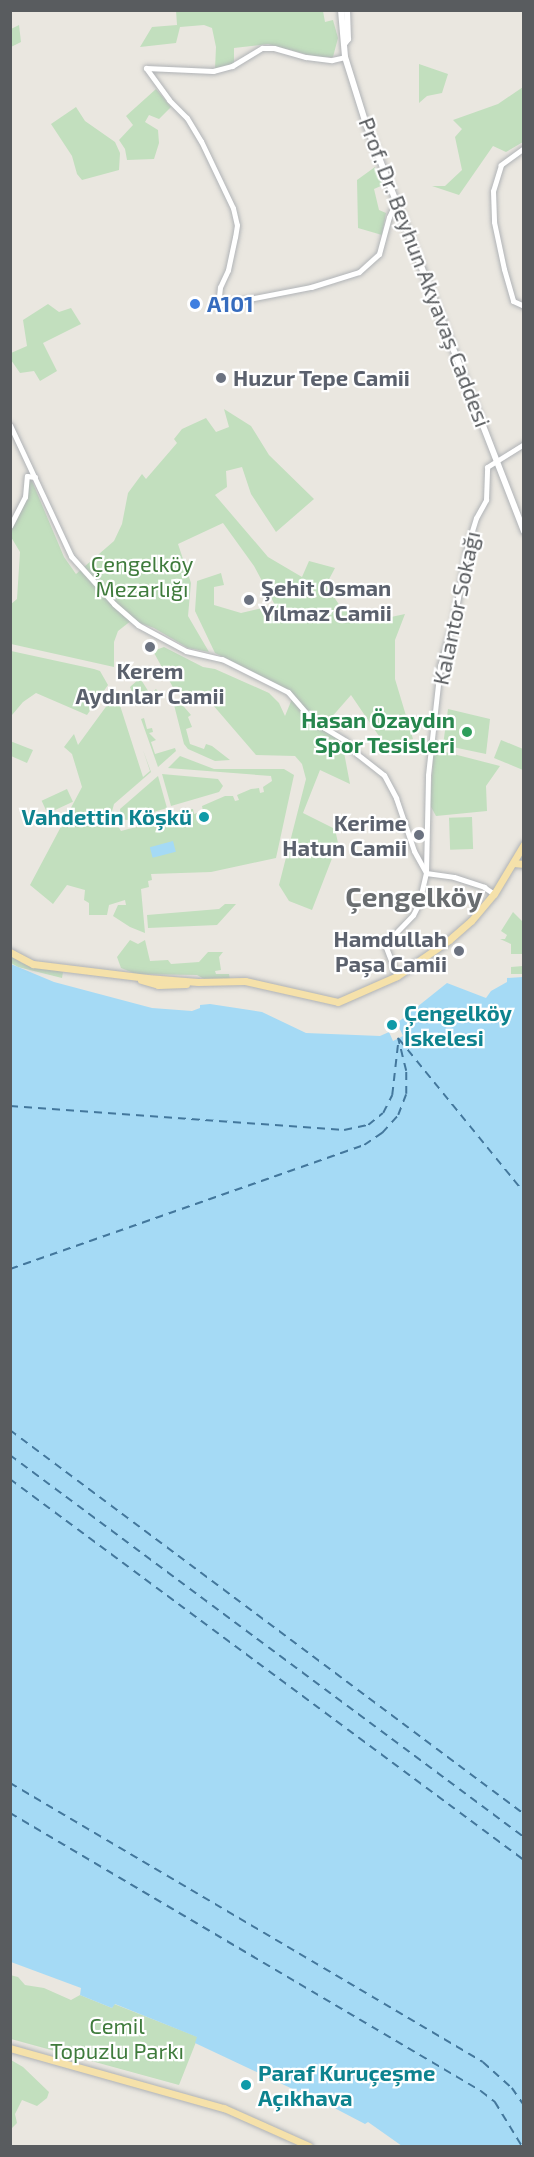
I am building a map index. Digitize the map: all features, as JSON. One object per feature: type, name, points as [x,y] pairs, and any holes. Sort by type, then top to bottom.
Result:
[{"type":"main road","name":"Prof. Dr. Beyhun Akyavaş Caddesi","points":[[341,10],[345,57],[366,124],[524,531]]},
{"type":"main road","points":[[345,43],[348,39],[346,10]]},
{"type":"main road","points":[[10,952],[33,964],[198,982],[245,981],[338,1002],[397,976],[449,940],[471,921],[494,894],[524,844]]},
{"type":"main road","points":[[514,863],[524,864]]},
{"type":"main road","points":[[10,2048],[224,2108],[309,2146]]},
{"type":"street","points":[[345,57],[332,60],[306,57],[274,48],[262,48],[232,66],[213,71],[146,68],[169,100],[187,118],[201,141],[232,208],[237,225],[228,270],[220,287],[218,305],[329,282],[359,272],[379,254],[389,217],[397,200]]},
{"type":"street","points":[[524,148],[501,165],[493,191],[494,222],[504,268],[513,301],[524,306]]},
{"type":"street","points":[[10,425],[71,556],[114,604],[138,625],[186,651],[222,659],[288,692],[313,721],[346,741],[357,754],[384,776],[396,798],[414,851],[426,873],[454,877],[484,887],[494,894]]},
{"type":"street","points":[[498,462],[524,444]]},
{"type":"street","name":"Kalantor Sokağı","points":[[397,976],[385,944],[413,915],[419,903],[426,873],[428,775],[440,666],[454,619],[468,544],[476,518],[486,500],[488,489],[486,473],[490,464],[498,462]]},
{"type":"street","points":[[10,526],[25,497],[27,476],[35,477]]},
{"type":"green space","points":[[176,10],[323,11],[325,22],[333,20],[338,38],[333,57],[316,57],[268,44],[234,48],[234,64],[215,69],[216,47],[212,28],[204,25],[180,27],[176,43],[140,47],[152,27],[177,25]]},
{"type":"green space","points":[[19,25],[21,42],[11,47],[11,29]]},
{"type":"green space","points":[[419,64],[448,74],[442,93],[427,96],[419,103]]},
{"type":"green space","points":[[523,87],[523,142],[506,152],[493,146],[459,195],[432,186],[445,186],[462,170],[455,137],[462,129],[453,120],[498,104]]},
{"type":"green space","points":[[156,89],[171,107],[159,119],[149,115],[145,122],[158,130],[159,143],[154,159],[127,160],[125,149],[119,140],[133,125],[126,116]]},
{"type":"green space","points":[[76,107],[85,121],[115,142],[120,153],[119,170],[82,180],[77,174],[72,156],[51,124]]},
{"type":"green space","points":[[375,167],[383,185],[374,189],[379,210],[386,213],[382,235],[358,228],[357,180]]},
{"type":"green space","points":[[48,304],[59,312],[71,308],[81,324],[43,343],[57,371],[40,381],[34,371],[20,373],[11,360],[11,353],[27,346],[23,320]]},
{"type":"green space","name":"Çengelköy Mezarlığı","points":[[224,409],[251,426],[269,455],[314,499],[276,532],[251,494],[242,467],[226,471],[227,487],[215,495],[268,557],[302,577],[309,561],[335,568],[326,585],[340,606],[391,617],[405,614],[395,640],[395,679],[413,739],[383,742],[351,695],[323,727],[342,742],[350,784],[320,770],[303,813],[335,829],[338,843],[312,910],[289,901],[279,885],[306,779],[302,764],[295,756],[256,755],[200,690],[191,696],[183,694],[179,689],[175,691],[153,651],[164,647],[203,667],[215,669],[269,693],[279,703],[285,716],[292,699],[283,687],[215,653],[195,611],[197,581],[221,573],[224,585],[214,587],[214,605],[241,613],[275,605],[254,566],[223,523],[178,544],[191,583],[188,616],[209,652],[188,648],[154,628],[132,620],[118,631],[114,642],[114,667],[11,644],[11,604],[17,599],[20,552],[11,537],[10,526],[22,508],[29,474],[64,557],[76,574],[114,541],[122,524],[128,493],[142,474],[146,479],[177,443],[174,439],[182,429],[206,418],[216,432],[229,427]]},
{"type":"green space","points":[[11,651],[100,671],[108,685],[87,715],[36,693],[23,702],[12,715]]},
{"type":"green space","points":[[140,678],[150,694],[156,689],[162,697],[137,704],[130,687]]},
{"type":"green space","points":[[116,693],[143,777],[150,771],[143,750],[151,772],[114,804],[111,815],[121,831],[155,822],[160,817],[183,810],[193,809],[194,814],[203,811],[202,806],[225,796],[233,796],[235,801],[239,800],[237,795],[251,789],[259,788],[260,793],[264,792],[263,787],[272,781],[271,776],[168,768],[180,756],[214,769],[284,769],[294,775],[276,858],[211,872],[151,874],[152,880],[148,881],[149,887],[141,889],[145,933],[113,916],[118,905],[126,905],[125,900],[109,905],[107,915],[89,915],[89,903],[84,900],[85,890],[67,885],[53,904],[30,885],[82,787],[72,754],[64,747],[74,734],[78,745]]},
{"type":"green space","points":[[173,701],[179,701],[191,715],[188,717],[192,727],[186,729],[190,744],[204,749],[206,744],[212,746],[230,760],[215,761],[188,749],[184,744]]},
{"type":"green space","name":"Hasan Özaydın Spor Tesisleri","points":[[448,709],[490,719],[486,754],[443,745]]},
{"type":"green space","points":[[144,718],[147,729],[152,728],[153,732],[149,733],[156,740],[151,742],[155,754],[175,748],[176,751],[158,767],[141,719]]},
{"type":"green space","points":[[501,740],[523,749],[523,770],[494,758]]},
{"type":"green space","points":[[10,741],[33,750],[27,763],[11,756]]},
{"type":"green space","points":[[434,749],[500,766],[486,786],[487,811],[436,816],[430,805]]},
{"type":"green space","points":[[162,774],[218,779],[223,786],[219,792],[171,806]]},
{"type":"green space","points":[[158,776],[167,808],[127,820],[121,819],[120,809]]},
{"type":"green space","points":[[67,789],[73,802],[48,814],[42,801]]},
{"type":"green space","points":[[472,817],[473,849],[450,850],[449,818]]},
{"type":"green space","points":[[225,904],[236,904],[217,925],[148,928],[147,915],[219,909]]},
{"type":"green space","points":[[513,912],[523,922],[523,966],[522,954],[511,954],[511,944],[500,939],[505,939],[507,935],[501,931]]},
{"type":"green space","points":[[130,940],[138,944],[145,940],[150,961],[168,960],[171,964],[199,962],[208,952],[223,952],[219,957],[221,970],[215,971],[216,974],[229,974],[230,979],[206,980],[197,975],[136,974],[121,968],[117,957]]},
{"type":"green space","points":[[10,955],[22,963],[63,972],[62,978],[18,967],[11,963]]},
{"type":"green space","points":[[523,966],[523,974],[511,974],[511,967]]},
{"type":"green space","name":"Cemil Topuzlu Parkı","points":[[10,1975],[18,1977],[25,1985],[44,1988],[71,2000],[80,1995],[112,2008],[114,2004],[198,2037],[179,2085],[11,2039]]},
{"type":"green space","points":[[11,2060],[23,2067],[49,2092],[47,2098],[37,2106],[22,2100],[15,2114],[17,2123],[11,2129]]},
{"type":"water","points":[[173,841],[176,852],[153,858],[150,847]]},
{"type":"water","points":[[11,964],[54,982],[152,1008],[192,1011],[200,1008],[200,1005],[210,1004],[262,1012],[306,1033],[380,1036],[389,1032],[393,1041],[403,1036],[397,1023],[447,983],[486,998],[491,991],[507,982],[507,978],[523,977],[523,2146],[402,2146],[368,2122],[365,2124],[300,2090],[299,2092],[195,2043],[197,2037],[115,2004],[112,2008],[80,1995],[81,1988],[11,1962]]},
{"type":"ferry route","points":[[10,1269],[364,1145],[382,1133],[398,1115],[406,1094],[406,1071],[398,1038]]},
{"type":"ferry route","points":[[399,1039],[524,1192]]},
{"type":"ferry route","points":[[10,1106],[344,1130],[368,1125],[383,1113],[392,1095],[398,1042]]},
{"type":"ferry route","points":[[10,1430],[524,1814]]},
{"type":"ferry route","points":[[10,1455],[524,1837]]},
{"type":"ferry route","points":[[10,1479],[524,1860]]},
{"type":"ferry route","points":[[10,1783],[483,2062],[512,2088],[524,2105]]},
{"type":"ferry route","points":[[10,1813],[481,2091],[495,2102],[522,2146]]},
{"type":"place","name":"A101","points":[[195,304]]},
{"type":"place","name":"Huzur Tepe Camii","points":[[221,378]]},
{"type":"place","name":"Şehit Osman Yılmaz Camii","points":[[249,600]]},
{"type":"place","name":"Kerem Aydınlar Camii","points":[[150,647]]},
{"type":"place","name":"Hasan Özaydın Spor Tesisleri","points":[[467,732]]},
{"type":"place","name":"Vahdettin Köşkü","points":[[204,817]]},
{"type":"place","name":"Kerime Hatun Camii","points":[[419,835]]},
{"type":"place","name":"Hamdullah Paşa Camii","points":[[459,951]]},
{"type":"place","name":"Çengelköy İskelesi","points":[[392,1025]]},
{"type":"place","name":"Paraf Kuruçeşme Açıkhava","points":[[246,2085]]},
{"type":"district","name":"Çengelköy","points":[[414,896]]}]
